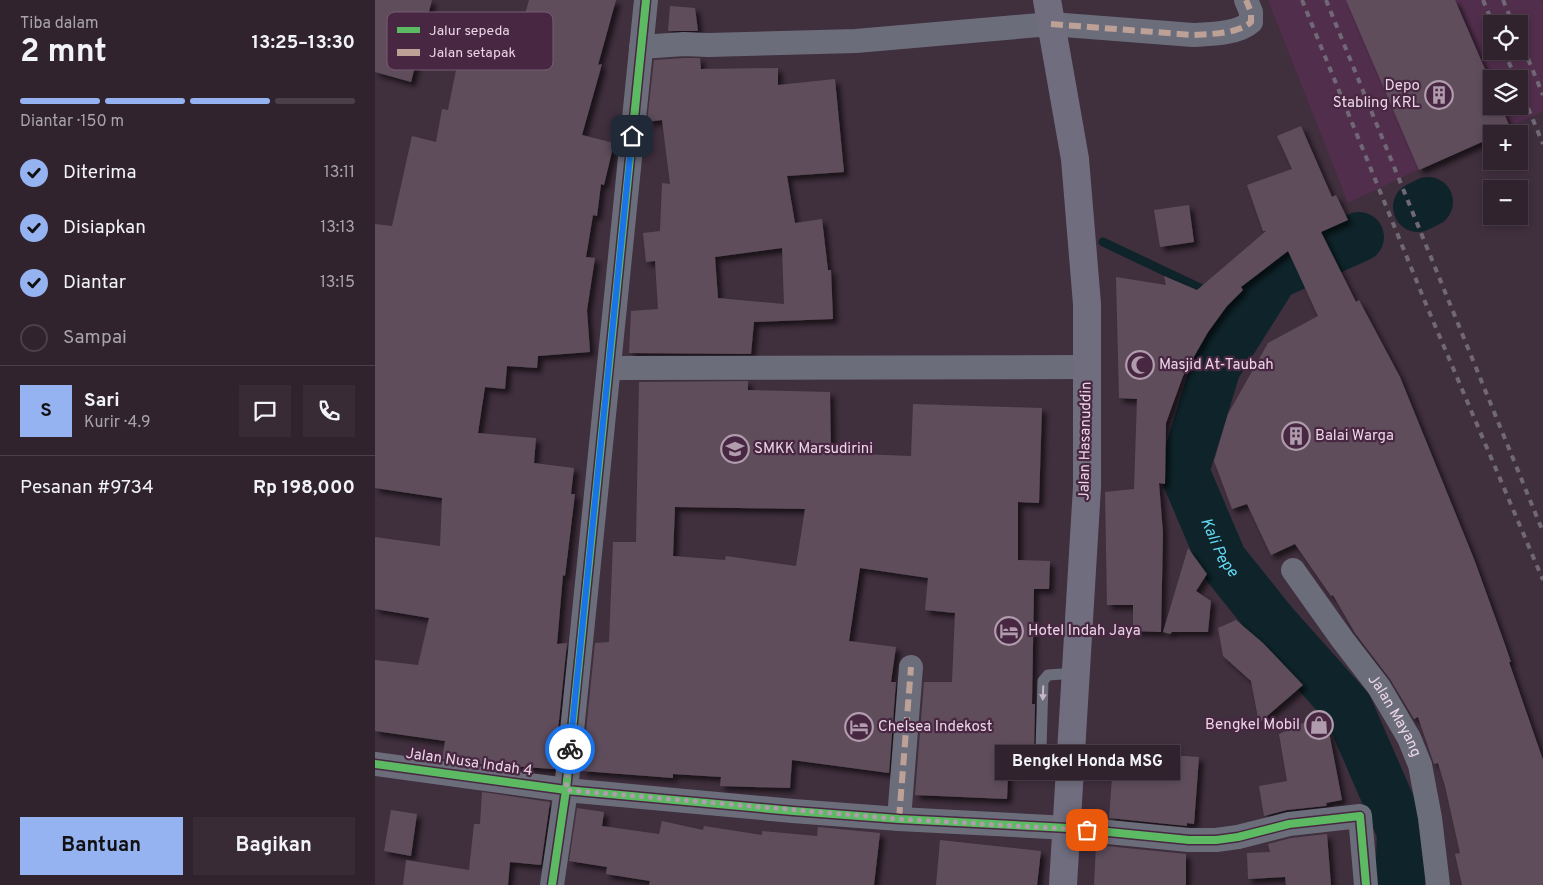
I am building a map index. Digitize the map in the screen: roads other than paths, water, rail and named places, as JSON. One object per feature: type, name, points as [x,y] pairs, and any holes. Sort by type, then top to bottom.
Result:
[{"type":"main road","name":"Jalan Hasanuddin","points":[[1049,12],[1075,159],[1087,304],[1087,488],[1068,828],[1063,885]]},
{"type":"street","points":[[552,885],[566,790],[646,0]]},
{"type":"street","points":[[641,47],[684,44],[856,41],[1049,12],[1193,35],[1214,34],[1246,27],[1251,22],[1251,12],[1246,0]]},
{"type":"street","points":[[609,368],[1087,368]]},
{"type":"street","name":"Jalan Mayang","points":[[1293,570],[1379,687],[1409,738],[1420,765],[1430,818],[1437,885]]},
{"type":"street","points":[[899,819],[911,667]]},
{"type":"street","name":"Jalan Nusa Indah 4","points":[[375,764],[566,790],[899,819],[1068,828],[1189,840],[1216,840],[1238,837],[1289,824],[1360,816],[1366,885]]},
{"type":"waterway","name":"Kali Pepe","points":[[1418,207],[1428,202]]},
{"type":"waterway","name":"Kali Pepe","points":[[1359,237],[1274,275],[1216,367],[1184,471],[1222,560],[1274,625],[1348,708],[1402,832],[1400,885]]},
{"type":"waterway","points":[[1103,242],[1200,288],[1243,324]]},
{"type":"railway","points":[[1302,0],[1428,309],[1543,580]]},
{"type":"railway","points":[[1326,0],[1543,532]]},
{"type":"railway","points":[[1483,0],[1489,15]]},
{"type":"railway","points":[[1503,0],[1509,15]]},
{"type":"railway","points":[[1528,59],[1543,95]]},
{"type":"railway","points":[[1508,60],[1512,70]]},
{"type":"railway","points":[[1528,108],[1543,144]]},
{"type":"place","name":"Depo Stabling KRL","points":[[1439,95]]},
{"type":"place","name":"Masjid At-Taubah","points":[[1140,365]]},
{"type":"place","name":"Balai Warga","points":[[1296,436]]},
{"type":"place","name":"SMKK Marsudirini","points":[[735,449]]},
{"type":"place","name":"Hotel Indah Jaya","points":[[1009,631]]},
{"type":"place","name":"Bengkel Mobil","points":[[1319,725]]},
{"type":"place","name":"Chelsea Indekost","points":[[859,727]]},
{"type":"place","name":"Bengkel Honda MSG","points":[[1087,830]]}]
